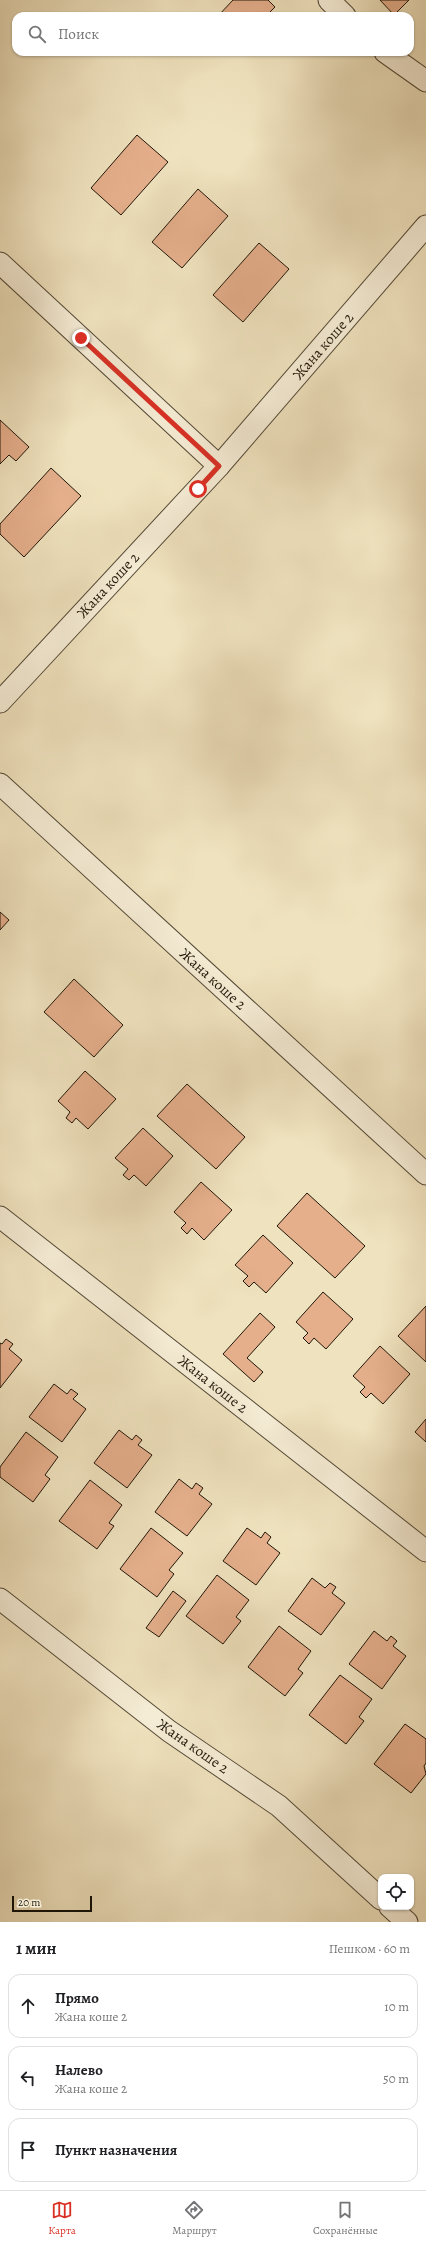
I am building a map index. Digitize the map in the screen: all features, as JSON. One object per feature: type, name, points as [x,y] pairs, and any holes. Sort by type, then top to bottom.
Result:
[{"type":"street","points":[[329,0],[341,12]]},
{"type":"street","points":[[391,56],[426,81]]},
{"type":"street","name":"Жана коше 2","points":[[4,688],[219,466],[426,226]]},
{"type":"street","points":[[0,263],[219,466]]},
{"type":"street","name":"Жана коше 2","points":[[0,784],[426,1174]]},
{"type":"street","name":"Жана коше 2","points":[[0,1217],[426,1551]]},
{"type":"street","name":"Жана коше 2","points":[[0,1599],[169,1731],[279,1806],[378,1895]]},
{"type":"street","points":[[393,1910],[407,1922]]},
{"type":"building","points":[[233,0],[268,0],[275,7],[270,12],[222,12]]},
{"type":"building","points":[[380,0],[409,0],[397,12],[391,12]]},
{"type":"building","points":[[137,135],[168,162],[121,215],[91,188]]},
{"type":"building","points":[[198,189],[228,216],[182,268],[152,242]]},
{"type":"building","points":[[259,243],[289,269],[243,322],[213,295]]},
{"type":"building","points":[[0,420],[29,447],[16,461],[9,455],[0,464]]},
{"type":"building","points":[[51,468],[81,496],[24,557],[0,534],[0,524]]},
{"type":"building","points":[[0,912],[9,920],[0,930]]},
{"type":"building","points":[[74,979],[123,1025],[94,1057],[44,1012]]},
{"type":"building","points":[[85,1071],[116,1099],[88,1129],[76,1118],[72,1123],[66,1118],[70,1112],[58,1101]]},
{"type":"building","points":[[187,1084],[245,1137],[216,1169],[157,1116]]},
{"type":"building","points":[[143,1128],[173,1156],[146,1186],[134,1175],[129,1180],[123,1175],[128,1169],[115,1158]]},
{"type":"building","points":[[201,1182],[232,1210],[204,1240],[192,1228],[187,1234],[181,1228],[186,1223],[174,1212]]},
{"type":"building","points":[[307,1193],[365,1246],[335,1278],[277,1226]]},
{"type":"building","points":[[263,1235],[293,1263],[266,1293],[254,1282],[249,1287],[243,1281],[248,1276],[235,1265]]},
{"type":"building","points":[[323,1292],[353,1319],[326,1349],[314,1338],[309,1344],[303,1338],[308,1333],[296,1322]]},
{"type":"building","points":[[426,1306],[426,1362],[398,1336]]},
{"type":"building","points":[[260,1313],[275,1327],[247,1358],[263,1372],[254,1382],[223,1354]]},
{"type":"building","points":[[6,1339],[13,1344],[9,1349],[22,1360],[0,1388],[0,1343],[2,1344]]},
{"type":"building","points":[[380,1346],[410,1374],[383,1404],[371,1393],[366,1398],[360,1392],[365,1387],[353,1376]]},
{"type":"building","points":[[54,1384],[67,1394],[71,1389],[78,1394],[73,1399],[86,1409],[62,1442],[29,1417]]},
{"type":"building","points":[[426,1419],[426,1442],[415,1432]]},
{"type":"building","points":[[119,1430],[132,1440],[136,1435],[142,1440],[138,1445],[152,1455],[127,1488],[94,1463]]},
{"type":"building","points":[[26,1432],[58,1457],[45,1475],[50,1479],[33,1502],[0,1477],[0,1467]]},
{"type":"building","points":[[179,1479],[192,1489],[196,1483],[203,1488],[199,1494],[212,1504],[187,1536],[155,1512]]},
{"type":"building","points":[[90,1480],[122,1505],[109,1523],[114,1526],[97,1549],[59,1521]]},
{"type":"building","points":[[151,1528],[183,1553],[169,1570],[174,1574],[157,1597],[120,1569]]},
{"type":"building","points":[[247,1528],[261,1538],[265,1532],[271,1537],[267,1543],[280,1553],[256,1585],[223,1561]]},
{"type":"building","points":[[217,1575],[249,1600],[236,1617],[241,1621],[223,1644],[186,1616]]},
{"type":"building","points":[[312,1578],[325,1588],[330,1583],[336,1587],[332,1593],[345,1603],[321,1635],[288,1611]]},
{"type":"building","points":[[173,1591],[186,1601],[159,1637],[146,1628]]},
{"type":"building","points":[[279,1626],[311,1651],[298,1669],[303,1673],[285,1696],[248,1667]]},
{"type":"building","points":[[374,1631],[387,1641],[391,1636],[397,1641],[393,1646],[406,1656],[382,1689],[349,1664]]},
{"type":"building","points":[[340,1675],[372,1699],[359,1717],[364,1721],[346,1744],[309,1715]]},
{"type":"building","points":[[405,1724],[426,1739],[426,1763],[424,1766],[426,1774],[411,1793],[374,1764]]},
{"type":"route","points":[[81,338],[219,466],[198,489]]}]
